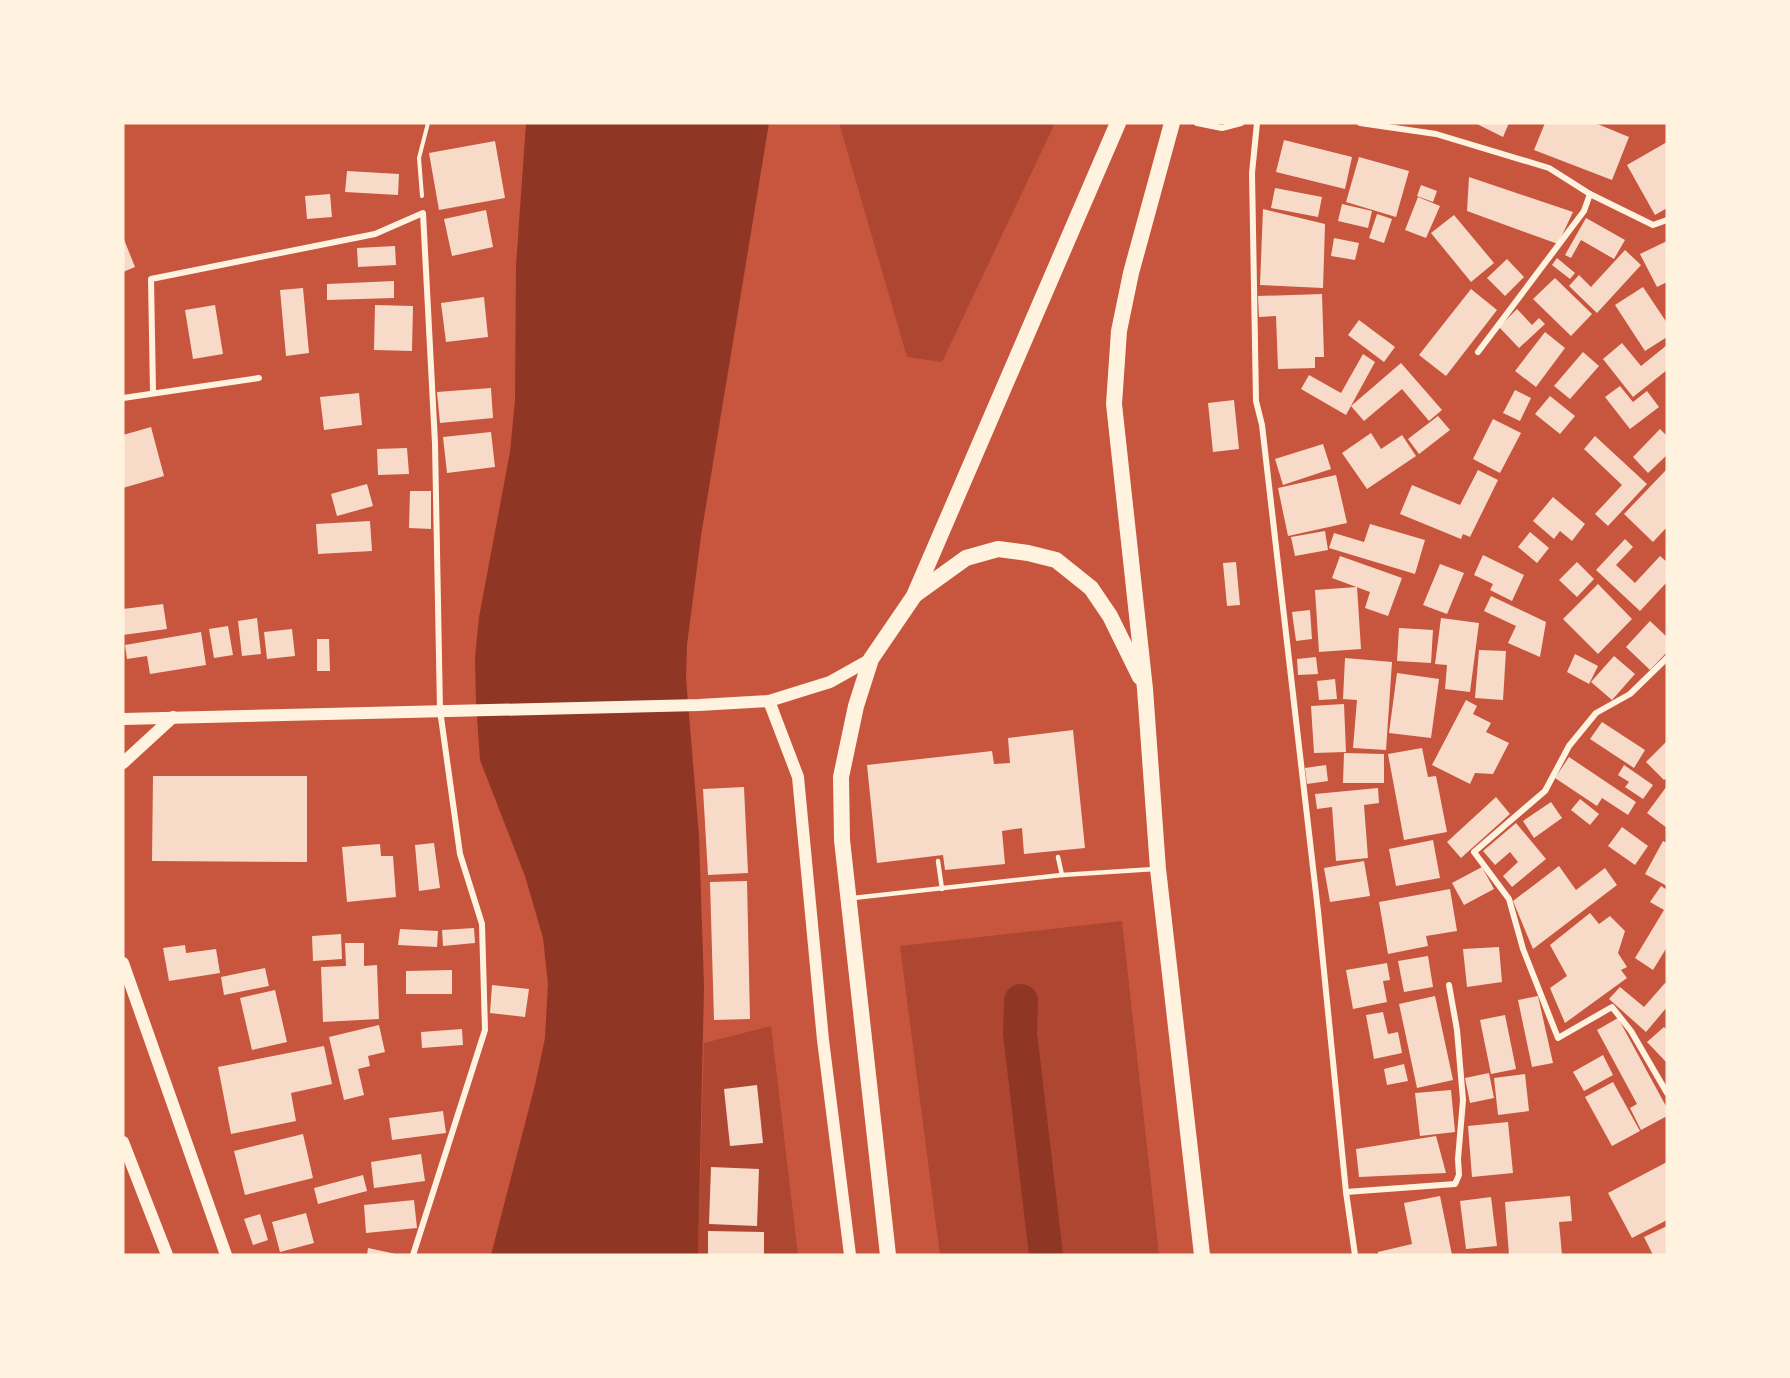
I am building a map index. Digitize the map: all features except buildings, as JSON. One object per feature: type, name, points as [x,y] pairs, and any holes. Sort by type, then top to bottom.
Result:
[{"type":"highway","points":[[888,1255],[842,840],[842,777],[856,706],[871,659],[914,596],[1118,123]]},
{"type":"highway","points":[[1172,123],[1131,273],[1119,331],[1114,404],[1145,689],[1158,869],[1202,1255]]},
{"type":"highway","points":[[914,596],[966,558],[999,549],[1056,560],[1091,588],[1110,616],[1145,689]]},
{"type":"main road","points":[[123,719],[699,705],[769,701],[830,682],[871,659]]},
{"type":"main road","points":[[769,701],[798,777],[823,1040],[850,1255]]},
{"type":"main road","points":[[123,764],[172,717]]},
{"type":"main road","points":[[123,963],[226,1255]]},
{"type":"main road","points":[[123,1142],[167,1255]]},
{"type":"street","points":[[1197,123],[1222,128],[1241,123]]},
{"type":"street","points":[[1257,123],[1252,173],[1256,401],[1264,437],[1314,876],[1346,1192],[1355,1255]]},
{"type":"street","points":[[1360,123],[1436,134],[1549,168],[1590,194],[1653,225],[1667,220]]},
{"type":"street","points":[[1479,352],[1584,211],[1590,194]]},
{"type":"street","points":[[153,392],[151,279],[375,234],[423,213],[435,443],[440,710],[460,854],[482,924],[485,1030],[413,1255]]},
{"type":"street","points":[[123,398],[259,378]]},
{"type":"street","points":[[1667,658],[1630,694],[1596,713],[1569,746],[1545,791],[1474,852],[1509,899],[1523,949],[1558,1038],[1612,1007],[1631,1031],[1667,1093]]},
{"type":"street","points":[[1346,1192],[1455,1184],[1459,1175],[1458,1159],[1463,1100],[1457,1030],[1449,985]]},
{"type":"lane","points":[[1058,857],[1062,875]]},
{"type":"lane","points":[[938,861],[942,889]]},
{"type":"lane","points":[[850,899],[1062,875],[1158,869]]},
{"type":"path","points":[[423,213],[419,158],[428,123]]},
{"type":"shaded area","points":[[526,123],[769,123],[701,536],[687,645],[686,678],[699,836],[704,986],[698,1255],[491,1255],[545,1038],[548,984],[543,938],[525,876],[480,760],[476,702],[475,658],[479,617],[510,452],[515,401],[516,266]]},
{"type":"shaded area","points":[[839,123],[1055,123],[942,362],[907,357]]},
{"type":"shaded area","points":[[1122,921],[1159,1255],[940,1255],[900,946]]},
{"type":"shaded area","points":[[771,1026],[798,1255],[698,1255],[704,1043]]},
{"type":"waterway","points":[[1021,1001],[1020,1033],[1046,1255]]}]
